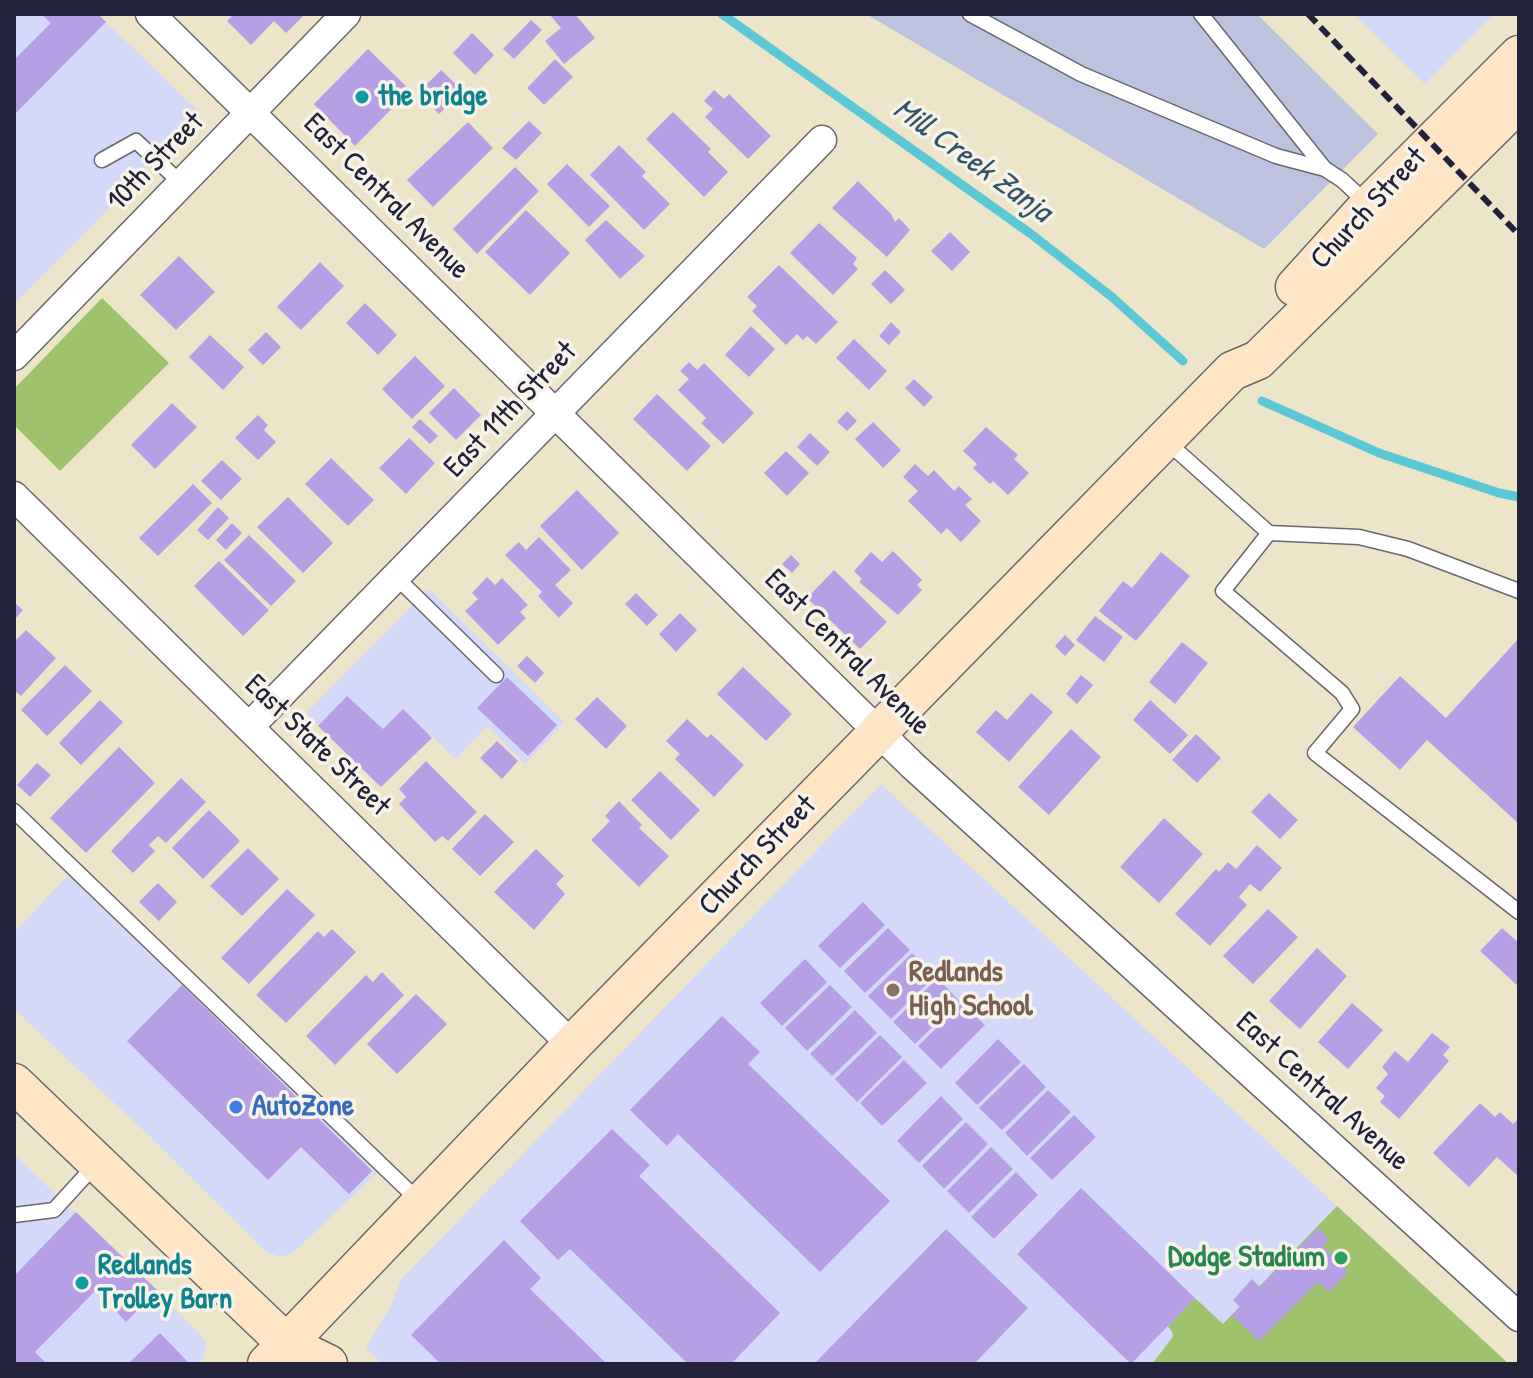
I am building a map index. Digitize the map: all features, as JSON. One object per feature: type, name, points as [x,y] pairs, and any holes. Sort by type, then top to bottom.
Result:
[{"type":"street","name":"East Central Avenue","points":[[150,14],[878,732],[1519,1317]]},
{"type":"street","name":"10th Street","points":[[14,356],[346,14]]},
{"type":"street","name":"Church Street","points":[[1232,371],[1242,341],[1321,260],[1369,205],[1519,55]]},
{"type":"street","name":"Church Street","points":[[283,1357],[421,1203],[572,1045],[1232,371],[1258,360],[1519,102]]},
{"type":"street","name":"East 11th Street","points":[[249,727],[822,140]]},
{"type":"street","name":"East State Street","points":[[14,496],[572,1045]]},
{"type":"street","points":[[14,1083],[197,1260],[283,1357],[328,1364]]},
{"type":"lane","points":[[970,14],[1081,74],[1276,156],[1325,169],[1369,205]]},
{"type":"lane","points":[[1201,14],[1325,169]]},
{"type":"lane","points":[[102,160],[136,141],[182,184]]},
{"type":"lane","points":[[1165,440],[1269,533],[1359,537],[1408,549],[1519,591]]},
{"type":"lane","points":[[1269,533],[1223,591],[1342,693],[1352,709],[1315,753],[1519,912]]},
{"type":"lane","points":[[396,577],[496,675]]},
{"type":"lane","points":[[14,811],[421,1203]]},
{"type":"lane","points":[[14,1215],[54,1210],[99,1162]]},
{"type":"shaded area","points":[[14,14],[98,14],[201,114],[14,305]]},
{"type":"shaded area","points":[[866,14],[1257,14],[1378,134],[1264,249]]},
{"type":"shaded area","points":[[1354,14],[1494,14],[1425,84]]},
{"type":"shaded area","points":[[429,589],[564,722],[525,764],[487,726],[456,759],[430,734],[379,786],[306,713]]},
{"type":"shaded area","name":"Redlands High School","points":[[881,784],[1509,1364],[382,1364],[366,1348],[391,1306],[401,1280]]},
{"type":"shaded area","points":[[68,875],[377,1173],[294,1252],[281,1257],[267,1252],[14,1009],[14,933]]},
{"type":"shaded area","points":[[14,1154],[203,1337],[206,1346],[203,1358],[197,1364],[14,1364]]},
{"type":"green space","points":[[102,298],[169,363],[60,471],[14,425],[14,389]]},
{"type":"green space","name":"Dodge Stadium","points":[[1337,1206],[1509,1364],[1152,1364],[1172,1338],[1168,1326],[1195,1298],[1223,1324]]},
{"type":"building","points":[[41,14],[98,14],[106,22],[14,115],[14,60],[51,23]]},
{"type":"building","points":[[234,14],[305,14],[286,33],[274,21],[251,45],[227,21]]},
{"type":"building","points":[[552,14],[575,14],[595,38],[564,64],[545,41],[561,28]]},
{"type":"building","points":[[531,20],[542,30],[514,59],[503,49]]},
{"type":"building","points":[[472,33],[494,55],[475,75],[453,53]]},
{"type":"building","name":"the bridge","points":[[368,49],[410,90],[355,146],[314,104]]},
{"type":"building","points":[[555,59],[573,77],[544,105],[527,88]]},
{"type":"building","points":[[441,70],[463,91],[439,114],[418,93]]},
{"type":"building","points":[[714,90],[724,99],[729,94],[771,136],[748,159],[705,117],[713,109],[704,101]]},
{"type":"building","points":[[673,112],[711,149],[708,152],[728,172],[704,197],[646,139]]},
{"type":"building","points":[[529,121],[542,133],[516,160],[502,148]]},
{"type":"building","points":[[468,122],[493,148],[433,207],[407,180]]},
{"type":"building","points":[[619,145],[646,172],[642,176],[670,204],[644,230],[590,175]]},
{"type":"building","points":[[567,164],[610,206],[589,227],[547,184]]},
{"type":"building","points":[[515,167],[539,191],[477,254],[453,229]]},
{"type":"building","points":[[858,181],[895,222],[899,218],[910,230],[887,257],[832,208]]},
{"type":"building","points":[[526,210],[570,253],[530,295],[485,252]]},
{"type":"building","points":[[606,220],[645,256],[620,279],[585,240]]},
{"type":"building","points":[[819,223],[857,258],[853,264],[858,269],[833,295],[790,253]]},
{"type":"building","points":[[950,232],[970,252],[952,271],[931,251]]},
{"type":"building","points":[[179,256],[215,292],[176,330],[140,295]]},
{"type":"building","points":[[320,262],[344,286],[301,330],[277,307]]},
{"type":"building","points":[[779,265],[838,322],[816,344],[807,336],[803,340],[797,334],[786,345],[752,311],[757,306],[747,297]]},
{"type":"building","points":[[885,270],[905,290],[891,304],[871,284]]},
{"type":"building","points":[[365,303],[397,335],[378,355],[346,323]]},
{"type":"building","points":[[891,322],[901,332],[889,345],[879,336]]},
{"type":"building","points":[[751,326],[775,349],[749,377],[725,355]]},
{"type":"building","points":[[266,332],[281,347],[263,365],[248,350]]},
{"type":"building","points":[[210,335],[244,367],[223,390],[189,357]]},
{"type":"building","points":[[854,339],[887,371],[869,390],[836,358]]},
{"type":"building","points":[[415,356],[445,386],[412,419],[382,389]]},
{"type":"building","points":[[689,362],[697,370],[704,363],[754,413],[723,444],[701,423],[706,418],[678,390],[689,379],[680,371]]},
{"type":"building","points":[[914,379],[933,397],[924,407],[905,388]]},
{"type":"building","points":[[454,388],[481,415],[456,440],[429,413]]},
{"type":"building","points":[[657,394],[711,446],[687,471],[633,419]]},
{"type":"building","points":[[172,403],[197,427],[155,469],[131,445]]},
{"type":"building","points":[[847,411],[857,421],[847,431],[837,422]]},
{"type":"building","points":[[258,415],[268,425],[264,430],[276,442],[258,460],[235,438]]},
{"type":"building","points":[[420,419],[438,436],[430,444],[412,427]]},
{"type":"building","points":[[873,422],[901,450],[883,468],[855,439]]},
{"type":"building","points":[[986,427],[1018,455],[1014,459],[1029,473],[1008,495],[973,468],[977,464],[963,451]]},
{"type":"building","points":[[810,433],[830,452],[817,466],[797,447]]},
{"type":"building","points":[[409,438],[435,463],[406,494],[379,468]]},
{"type":"building","points":[[786,451],[809,473],[787,496],[764,473]]},
{"type":"building","points":[[331,458],[374,500],[348,526],[305,484]]},
{"type":"building","points":[[222,460],[242,479],[221,500],[201,481]]},
{"type":"building","points":[[915,464],[928,476],[934,470],[954,491],[959,486],[972,499],[965,505],[981,521],[961,542],[947,528],[941,534],[908,501],[918,491],[903,477]]},
{"type":"building","points":[[193,484],[212,503],[158,556],[139,538]]},
{"type":"building","points":[[577,490],[619,533],[582,570],[540,526]]},
{"type":"building","points":[[288,497],[333,543],[303,573],[257,527]]},
{"type":"building","points":[[218,507],[229,518],[208,540],[197,530]]},
{"type":"building","points":[[232,523],[242,533],[226,550],[216,540]]},
{"type":"building","points":[[249,535],[296,581],[271,606],[224,560]]},
{"type":"building","points":[[539,537],[571,570],[555,585],[573,603],[559,618],[538,596],[542,592],[505,555],[519,542],[526,550]]},
{"type":"building","points":[[893,551],[922,580],[917,585],[922,590],[898,615],[859,582],[862,579],[854,571],[871,552],[882,562]]},
{"type":"building","points":[[1161,552],[1190,576],[1136,641],[1099,611],[1123,581],[1132,588]]},
{"type":"building","points":[[791,555],[800,564],[792,573],[782,564]]},
{"type":"building","points":[[219,561],[269,610],[243,636],[194,586]]},
{"type":"building","points":[[834,570],[887,622],[860,649],[807,598]]},
{"type":"building","points":[[487,577],[495,585],[502,578],[528,605],[520,612],[526,618],[498,645],[465,611],[478,599],[472,593]]},
{"type":"building","points":[[636,593],[658,615],[647,626],[625,604]]},
{"type":"building","points":[[14,602],[23,610],[14,620]]},
{"type":"building","points":[[680,613],[697,630],[676,652],[659,634]]},
{"type":"building","points":[[1095,616],[1123,637],[1104,662],[1076,640]]},
{"type":"building","points":[[26,630],[56,658],[21,696],[14,690],[14,642]]},
{"type":"building","points":[[1065,635],[1075,645],[1065,656],[1055,646]]},
{"type":"building","points":[[1519,638],[1519,824],[1427,740],[1400,770],[1353,727],[1400,676],[1446,718]]},
{"type":"building","points":[[1182,642],[1208,663],[1175,704],[1149,682]]},
{"type":"building","points":[[527,656],[544,673],[535,683],[517,666]]},
{"type":"building","points":[[65,665],[92,691],[47,736],[21,710]]},
{"type":"building","points":[[743,667],[792,714],[766,741],[717,694]]},
{"type":"building","points":[[1081,675],[1093,685],[1077,704],[1066,694]]},
{"type":"building","points":[[507,677],[557,725],[528,756],[477,708]]},
{"type":"building","points":[[1031,693],[1053,712],[1009,762],[976,732],[996,710],[1007,720]]},
{"type":"building","points":[[347,696],[383,729],[403,709],[432,738],[381,787],[318,726]]},
{"type":"building","points":[[597,697],[627,726],[606,749],[575,719]]},
{"type":"building","points":[[100,700],[123,722],[81,765],[59,743]]},
{"type":"building","points":[[1150,700],[1188,735],[1170,754],[1133,720]]},
{"type":"building","points":[[687,719],[707,738],[711,734],[744,765],[714,797],[675,759],[680,754],[666,741]]},
{"type":"building","points":[[1071,729],[1101,757],[1049,815],[1018,787]]},
{"type":"building","points":[[1196,734],[1221,758],[1197,783],[1172,760]]},
{"type":"building","points":[[497,741],[518,761],[502,779],[480,758]]},
{"type":"building","points":[[119,747],[155,783],[86,853],[50,818]]},
{"type":"building","points":[[426,761],[477,812],[448,841],[442,836],[435,842],[399,804],[406,797],[399,789]]},
{"type":"building","points":[[37,763],[51,775],[30,797],[17,785]]},
{"type":"building","points":[[660,771],[700,810],[671,840],[631,800]]},
{"type":"building","points":[[181,778],[206,802],[166,843],[158,836],[149,845],[155,851],[133,873],[111,851]]},
{"type":"building","points":[[1269,793],[1298,820],[1280,839],[1251,812]]},
{"type":"building","points":[[619,801],[642,825],[639,828],[669,856],[639,887],[591,840],[610,821],[605,816]]},
{"type":"building","points":[[209,810],[240,841],[203,879],[172,848]]},
{"type":"building","points":[[485,814],[514,842],[480,876],[452,849]]},
{"type":"building","points":[[1164,818],[1203,854],[1159,903],[1120,867]]},
{"type":"building","points":[[1257,845],[1282,868],[1260,892],[1250,884],[1239,897],[1247,905],[1210,946],[1175,914],[1216,869],[1219,872],[1228,862],[1236,869]]},
{"type":"building","points":[[248,848],[279,879],[242,916],[210,886]]},
{"type":"building","points":[[536,849],[564,876],[556,884],[565,894],[534,930],[494,892]]},
{"type":"building","points":[[158,883],[177,902],[159,921],[139,902]]},
{"type":"building","points":[[287,889],[315,915],[249,984],[221,958]]},
{"type":"building","points":[[863,902],[885,925],[840,968],[818,946]]},
{"type":"building","points":[[1268,909],[1298,937],[1253,984],[1223,956]]},
{"type":"building","points":[[888,928],[910,950],[865,993],[844,971]]},
{"type":"building","points":[[1502,928],[1519,943],[1519,987],[1480,951]]},
{"type":"building","points":[[332,929],[356,952],[286,1023],[256,995],[318,931],[324,937]]},
{"type":"building","points":[[1317,948],[1347,976],[1300,1029],[1269,1001]]},
{"type":"building","points":[[912,953],[935,976],[891,1019],[868,996]]},
{"type":"building","points":[[805,959],[827,982],[782,1026],[760,1003]]},
{"type":"building","points":[[382,972],[404,995],[335,1065],[306,1036],[366,975],[373,982]]},
{"type":"building","points":[[938,978],[959,1001],[915,1044],[893,1022]]},
{"type":"building","points":[[182,985],[372,1171],[349,1194],[301,1147],[268,1180],[127,1041]]},
{"type":"building","points":[[830,985],[852,1007],[807,1051],[785,1028]]},
{"type":"building","points":[[416,994],[447,1024],[397,1074],[367,1044]]},
{"type":"building","points":[[962,1003],[985,1025],[941,1069],[918,1046]]},
{"type":"building","points":[[1352,1003],[1383,1030],[1348,1069],[1318,1042]]},
{"type":"building","points":[[855,1010],[877,1033],[832,1076],[810,1054]]},
{"type":"building","points":[[722,1016],[760,1052],[748,1064],[890,1201],[820,1272],[678,1134],[667,1146],[630,1110]]},
{"type":"building","points":[[1432,1033],[1450,1047],[1443,1055],[1449,1061],[1399,1119],[1380,1102],[1385,1096],[1376,1088],[1388,1074],[1382,1067],[1395,1051],[1408,1062]]},
{"type":"building","points":[[880,1035],[902,1057],[857,1102],[835,1079]]},
{"type":"building","points":[[998,1039],[1021,1062],[977,1105],[955,1083]]},
{"type":"building","points":[[904,1060],[927,1083],[882,1126],[860,1103]]},
{"type":"building","points":[[1024,1064],[1046,1087],[1002,1130],[979,1108]]},
{"type":"building","points":[[1048,1090],[1071,1112],[1027,1156],[1005,1133]]},
{"type":"building","points":[[941,1096],[963,1119],[919,1163],[897,1141]]},
{"type":"building","points":[[1480,1103],[1495,1117],[1500,1112],[1513,1124],[1519,1118],[1519,1177],[1497,1157],[1469,1187],[1433,1153]]},
{"type":"building","points":[[1074,1115],[1096,1137],[1052,1180],[1030,1158]]},
{"type":"building","points":[[966,1122],[988,1144],[944,1189],[922,1166]]},
{"type":"building","points":[[612,1129],[650,1165],[639,1176],[780,1313],[731,1364],[688,1364],[570,1249],[558,1260],[520,1221]]},
{"type":"building","points":[[991,1147],[1013,1169],[969,1213],[947,1191]]},
{"type":"building","points":[[1016,1172],[1038,1195],[994,1239],[971,1217]]},
{"type":"building","points":[[1081,1188],[1195,1298],[1131,1364],[1017,1254]]},
{"type":"building","name":"Redlands Trolley Barn","points":[[76,1212],[157,1290],[126,1322],[96,1290],[35,1352],[47,1364],[14,1364],[14,1276]]},
{"type":"building","points":[[1318,1228],[1329,1239],[1323,1246],[1348,1272],[1329,1292],[1318,1282],[1259,1341],[1232,1315],[1240,1307],[1233,1300],[1252,1279],[1260,1287]]},
{"type":"building","points":[[946,1229],[1028,1308],[974,1364],[814,1364]]},
{"type":"building","points":[[504,1240],[541,1278],[530,1289],[607,1364],[462,1364],[458,1361],[455,1364],[441,1364],[411,1335]]},
{"type":"building","points":[[160,1333],[187,1361],[184,1364],[128,1364]]},
{"type":"waterway","name":"Mill Creek Zanja","points":[[722,14],[1031,234],[1112,297],[1183,361]]},
{"type":"waterway","name":"Mill Creek Zanja","points":[[1262,401],[1379,453],[1519,497]]},
{"type":"railway","points":[[1308,14],[1519,235]]},
{"type":"place","name":"the bridge","points":[[362,97]]},
{"type":"place","name":"Redlands High School","points":[[893,990]]},
{"type":"place","name":"AutoZone","points":[[236,1107]]},
{"type":"place","name":"Dodge Stadium","points":[[1341,1258]]},
{"type":"place","name":"Redlands Trolley Barn","points":[[82,1283]]}]
